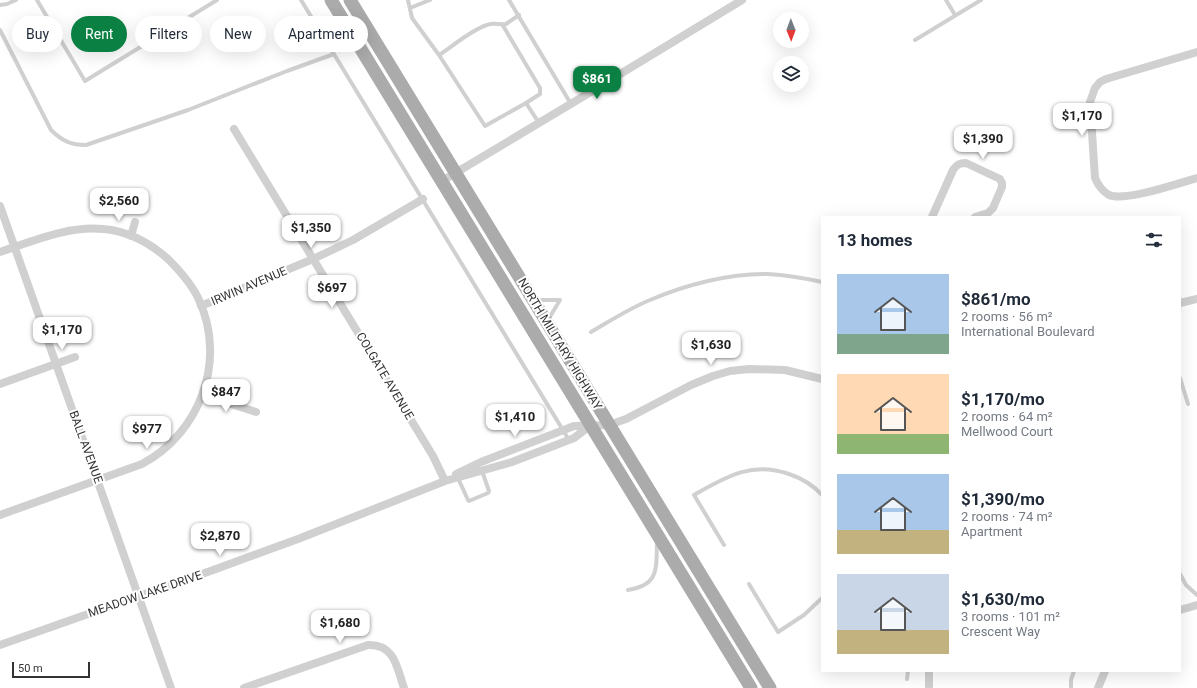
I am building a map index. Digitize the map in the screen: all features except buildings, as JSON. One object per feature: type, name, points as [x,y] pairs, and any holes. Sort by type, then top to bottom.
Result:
[{"type":"main road","name":"NORTH MILITARY HIGHWAY","points":[[331,0],[751,688]]},
{"type":"main road","name":"NORTH MILITARY HIGHWAY","points":[[350,0],[770,688]]},
{"type":"street","points":[[442,181],[539,124],[741,0]]},
{"type":"street","points":[[1197,52],[1106,79],[1100,82],[1095,88],[1090,102],[1095,178],[1098,186],[1104,192],[1114,196],[1126,196],[1197,178]]},
{"type":"street","name":"COLGATE AVENUE","points":[[234,129],[433,456],[445,481]]},
{"type":"street","points":[[932,216],[952,170],[956,165],[966,163],[1000,179],[1002,183],[1002,187],[992,208],[988,212],[978,216]]},
{"type":"street","name":"IRWIN AVENUE","points":[[201,306],[313,259],[353,240],[423,199]]},
{"type":"street","name":"BALL AVENUE","points":[[0,206],[171,688]]},
{"type":"street","points":[[131,236],[135,222]]},
{"type":"street","points":[[0,252],[34,240],[74,230],[91,228],[104,229],[131,236],[145,242],[176,266],[188,282],[201,306],[209,335],[210,359],[202,395],[195,412],[186,427],[162,452],[142,464],[0,515]]},
{"type":"street","points":[[1181,304],[1197,299]]},
{"type":"street","points":[[0,384],[75,357]]},
{"type":"street","points":[[591,425],[609,425],[626,419],[691,385],[730,371],[749,369],[785,370],[821,379]]},
{"type":"street","points":[[202,395],[256,412]]},
{"type":"street","name":"MEADOW LAKE DRIVE","points":[[0,645],[298,538],[480,467],[563,430],[574,426],[591,425]]},
{"type":"street","name":"MEADOW LAKE DRIVE","points":[[480,467],[512,462],[574,438],[591,425]]},
{"type":"street","points":[[1181,610],[1197,605]]},
{"type":"street","points":[[244,688],[368,645],[376,645],[383,647],[394,658],[404,688]]},
{"type":"street","points":[[929,672],[929,688]]},
{"type":"street","points":[[1098,688],[1105,672]]},
{"type":"lane","points":[[0,5],[16,0]]},
{"type":"lane","points":[[37,0],[85,81],[217,0]]},
{"type":"lane","points":[[301,0],[569,440]]},
{"type":"lane","points":[[408,0],[412,18],[439,55],[485,126],[526,104],[540,94],[540,88],[502,24]]},
{"type":"lane","points":[[410,8],[430,0]]},
{"type":"lane","points":[[510,0],[572,104]]},
{"type":"lane","points":[[946,0],[955,16]]},
{"type":"lane","points":[[915,40],[981,0]]},
{"type":"lane","points":[[439,55],[478,29],[498,23],[506,24],[519,15]]},
{"type":"lane","points":[[0,30],[51,130],[62,139],[75,145],[86,145],[188,110],[334,54]]},
{"type":"lane","points":[[526,104],[539,124]]},
{"type":"lane","points":[[592,332],[650,300],[681,289],[721,278],[768,274],[790,276],[821,282]]},
{"type":"lane","points":[[533,300],[560,300],[547,322]]},
{"type":"lane","points":[[1181,381],[1188,404]]},
{"type":"lane","points":[[457,476],[468,500],[488,493],[489,491],[480,467]]},
{"type":"lane","points":[[724,545],[694,495],[728,476],[756,469],[780,471],[808,482],[821,494]]},
{"type":"lane","points":[[628,590],[640,588],[647,584],[652,578],[656,570],[658,535]]},
{"type":"lane","points":[[1182,581],[1197,595]]},
{"type":"lane","points":[[749,584],[778,632],[804,615],[821,599]]},
{"type":"lane","points":[[907,679],[908,672]]},
{"type":"lane","points":[[1071,688],[1071,680],[1074,672]]}]
